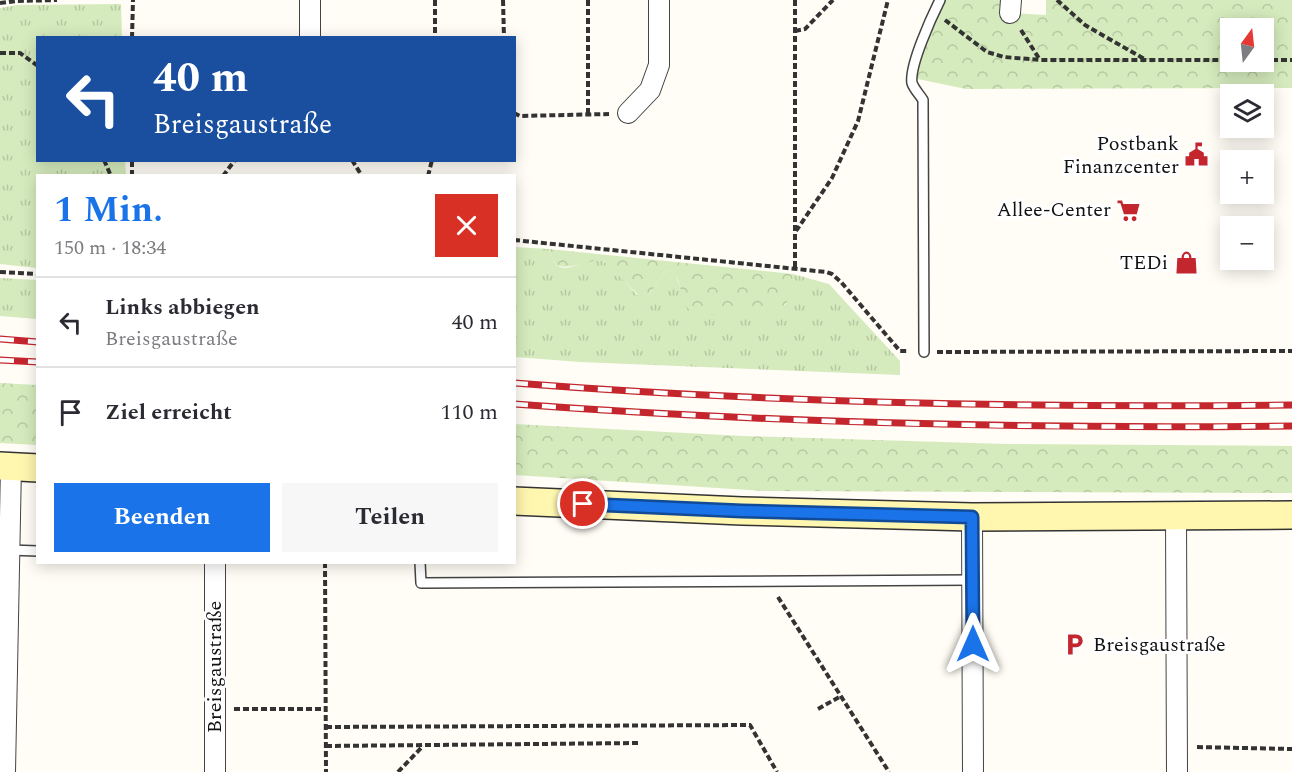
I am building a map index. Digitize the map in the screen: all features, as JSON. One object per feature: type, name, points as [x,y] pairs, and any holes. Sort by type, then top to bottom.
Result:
[{"type":"street","points":[[310,0],[310,36]]},
{"type":"street","points":[[628,113],[650,90],[659,65],[659,0]]},
{"type":"street","points":[[5,772],[9,550],[5,511],[16,467]]},
{"type":"street","points":[[516,501],[742,511],[972,517],[1292,515]]},
{"type":"street","points":[[972,517],[973,772]]},
{"type":"street","points":[[1176,517],[1177,772]]},
{"type":"street","name":"Breisgaustraße","points":[[215,564],[215,772]]},
{"type":"lane","points":[[924,352],[923,100],[912,85],[921,45],[940,0]]},
{"type":"lane","points":[[9,550],[36,551]]},
{"type":"lane","points":[[420,564],[421,583],[972,580]]},
{"type":"path","points":[[0,3],[57,0]]},
{"type":"path","points":[[132,0],[132,36]]},
{"type":"path","points":[[435,0],[435,36]]},
{"type":"path","points":[[503,0],[504,36]]},
{"type":"path","points":[[516,114],[520,116],[588,114],[588,0]]},
{"type":"path","points":[[795,0],[795,268]]},
{"type":"path","points":[[795,31],[805,29],[833,0]]},
{"type":"path","points":[[796,231],[832,178],[858,121],[888,0]]},
{"type":"path","points":[[1057,0],[1085,25],[1146,60]]},
{"type":"path","points":[[1010,6],[1040,60]]},
{"type":"path","points":[[933,13],[942,17],[987,52],[1004,57],[1040,60],[1220,60]]},
{"type":"path","points":[[0,52],[20,53],[36,65]]},
{"type":"path","points":[[1274,60],[1292,60]]},
{"type":"path","points":[[516,240],[795,268],[832,274],[842,282],[900,351],[1292,351]]},
{"type":"path","points":[[0,272],[36,274]]},
{"type":"path","points":[[325,564],[326,772]]},
{"type":"path","points":[[768,581],[888,770],[881,772]]},
{"type":"path","points":[[818,709],[841,696]]},
{"type":"path","points":[[215,708],[326,709]]},
{"type":"path","points":[[326,727],[750,724],[777,772]]},
{"type":"path","points":[[326,746],[640,743]]},
{"type":"path","points":[[398,772],[423,745]]},
{"type":"path","points":[[1177,746],[1292,749]]},
{"type":"green space","points":[[940,0],[1011,0],[1011,13],[1046,15],[1046,0],[1292,0],[1292,88],[1274,88],[1274,84],[1220,84],[1220,88],[966,89],[913,78]]},
{"type":"green space","points":[[121,4],[122,36],[36,36],[36,162],[125,162],[126,174],[36,174],[36,268],[0,264],[0,8],[17,5]]},
{"type":"green space","points":[[516,247],[549,249],[555,263],[563,268],[598,259],[616,272],[637,295],[649,295],[664,273],[670,270],[675,274],[688,307],[774,309],[785,305],[790,294],[793,274],[829,284],[900,361],[900,375],[580,362],[516,357]]},
{"type":"green space","points":[[549,249],[793,274],[791,291],[784,305],[766,311],[738,314],[698,313],[687,307],[677,279],[670,270],[664,273],[649,295],[639,296],[604,261],[559,266],[554,262]]},
{"type":"green space","points":[[0,278],[36,280],[36,319],[0,316]]},
{"type":"green space","points":[[0,383],[36,385],[36,445],[0,443]]},
{"type":"green space","points":[[516,424],[743,436],[1007,444],[1292,446],[1292,493],[765,491],[516,475]]},
{"type":"railway","points":[[0,339],[36,342]]},
{"type":"railway","points":[[0,360],[36,362]]},
{"type":"railway","points":[[516,383],[708,395],[903,403],[1098,406],[1292,405]]},
{"type":"railway","points":[[516,404],[708,416],[903,423],[1098,427],[1292,426]]},
{"type":"place","name":"Postbank Finanzcenter","points":[[1197,155]]},
{"type":"place","name":"Allee-Center","points":[[1129,210]]},
{"type":"place","name":"TEDi","points":[[1186,263]]},
{"type":"place","name":"Breisgaustraße","points":[[1075,645]]},
{"type":"route","points":[[583,504],[972,517],[973,644]]}]
